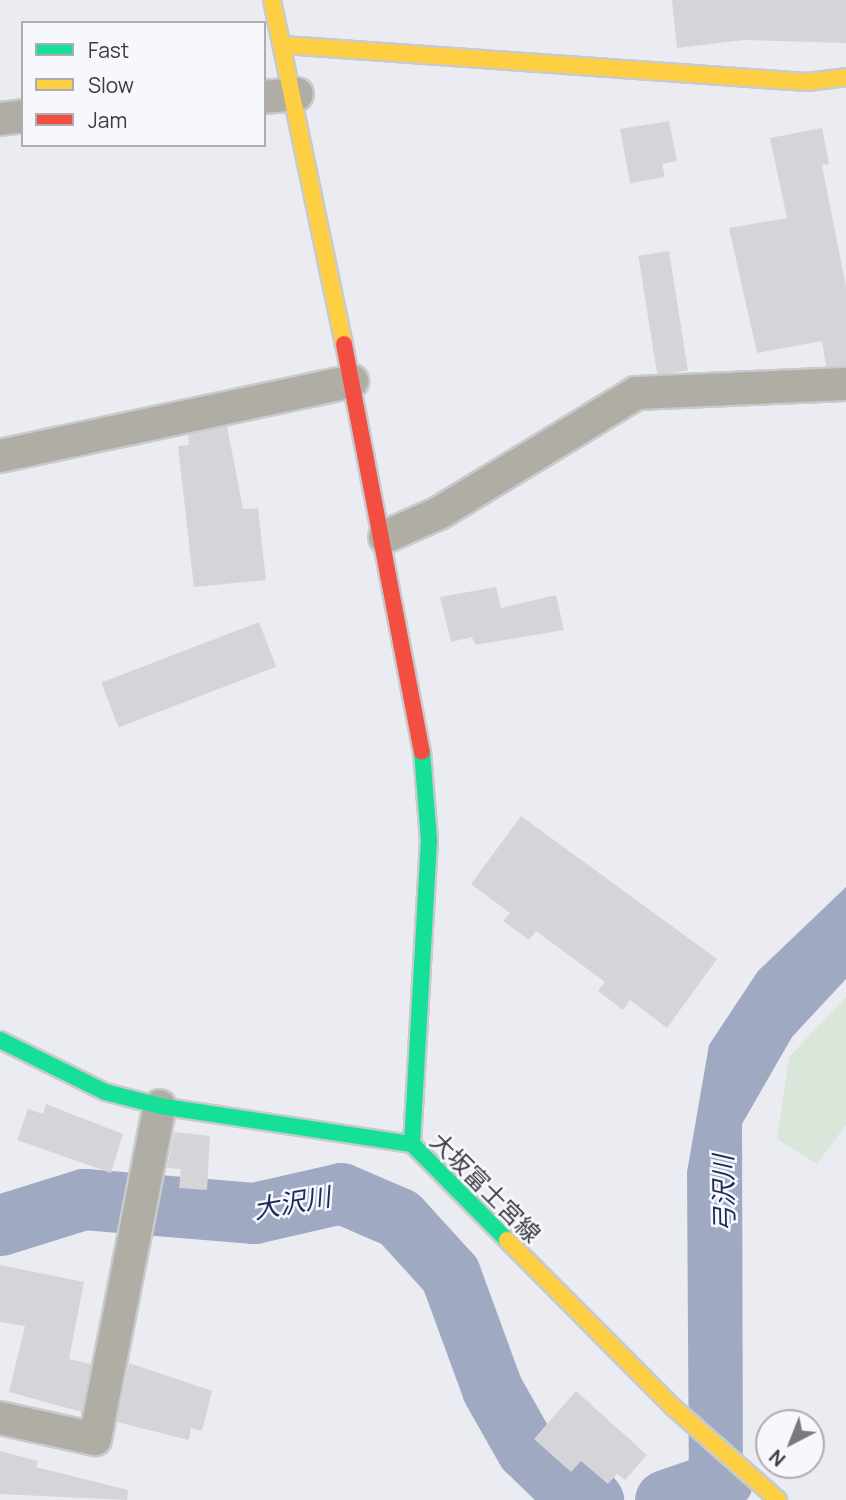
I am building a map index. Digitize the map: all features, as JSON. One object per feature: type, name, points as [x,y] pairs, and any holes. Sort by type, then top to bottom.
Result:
[{"type":"street","points":[[272,0],[297,94],[385,537],[425,771],[429,840],[412,1144]]},
{"type":"street","points":[[284,45],[807,82],[846,78]]},
{"type":"street","points":[[266,97],[297,94]]},
{"type":"street","points":[[0,119],[21,116]]},
{"type":"street","points":[[0,456],[352,381]]},
{"type":"street","points":[[385,537],[439,513],[636,393],[846,384]]},
{"type":"street","name":"大坂富士宮線","points":[[0,1040],[105,1092],[160,1106],[412,1144],[673,1407],[778,1500]]},
{"type":"street","points":[[0,1418],[95,1439],[160,1106]]},
{"type":"shaded area","points":[[846,997],[846,1125],[817,1164],[777,1139],[789,1057]]},
{"type":"water","name":"弓沢川","points":[[846,887],[846,979],[792,1037],[742,1124],[743,1500],[689,1500],[687,1172],[709,1045],[758,971]]},
{"type":"building","points":[[672,0],[846,0],[846,43],[744,40],[677,48]]},
{"type":"building","points":[[669,121],[677,161],[662,164],[665,177],[630,183],[620,129]]},
{"type":"building","points":[[822,128],[829,164],[822,165],[846,287],[846,366],[826,366],[822,341],[757,353],[729,228],[787,218],[770,138]]},
{"type":"building","points":[[669,251],[688,371],[657,375],[638,256]]},
{"type":"building","points":[[227,426],[243,509],[258,508],[266,580],[194,587],[178,446],[189,445],[188,435]]},
{"type":"building","points":[[496,587],[501,608],[556,595],[564,630],[475,645],[472,637],[451,642],[440,597]]},
{"type":"building","points":[[259,622],[276,667],[118,727],[101,683]]},
{"type":"building","points":[[521,816],[717,959],[667,1028],[630,1000],[623,1010],[598,991],[605,982],[536,931],[529,940],[503,921],[510,913],[471,884]]},
{"type":"building","points":[[46,1104],[123,1134],[111,1173],[17,1140],[28,1109],[43,1114]]},
{"type":"building","points":[[174,1132],[210,1136],[207,1190],[179,1188],[181,1169],[167,1168]]},
{"type":"building","points":[[0,1265],[84,1282],[69,1359],[91,1364],[82,1412],[9,1392],[25,1326],[0,1322]]},
{"type":"building","points":[[129,1363],[212,1391],[202,1431],[191,1428],[189,1440],[117,1422]]},
{"type":"building","points":[[576,1391],[647,1455],[625,1480],[617,1474],[608,1484],[581,1461],[571,1472],[534,1439]]},
{"type":"building","points":[[0,1451],[38,1461],[36,1467],[128,1490],[127,1500],[0,1494]]},
{"type":"waterway","name":"大沢川","points":[[0,1225],[84,1199],[254,1213],[341,1193],[399,1218],[450,1274],[492,1389],[526,1449],[560,1482],[593,1500]]},
{"type":"waterway","name":"大沢川","points":[[665,1500],[723,1480]]},
{"type":"traffic: fast","points":[[412,1144],[429,840],[422,752]]},
{"type":"traffic: fast","points":[[0,1040],[105,1092],[160,1106],[412,1144],[507,1240]]},
{"type":"traffic: slow","points":[[272,0],[344,344]]},
{"type":"traffic: slow","points":[[284,45],[807,82],[846,77]]},
{"type":"traffic: slow","points":[[507,1240],[673,1407],[778,1500]]},
{"type":"traffic: jam","points":[[344,344],[422,752]]}]
